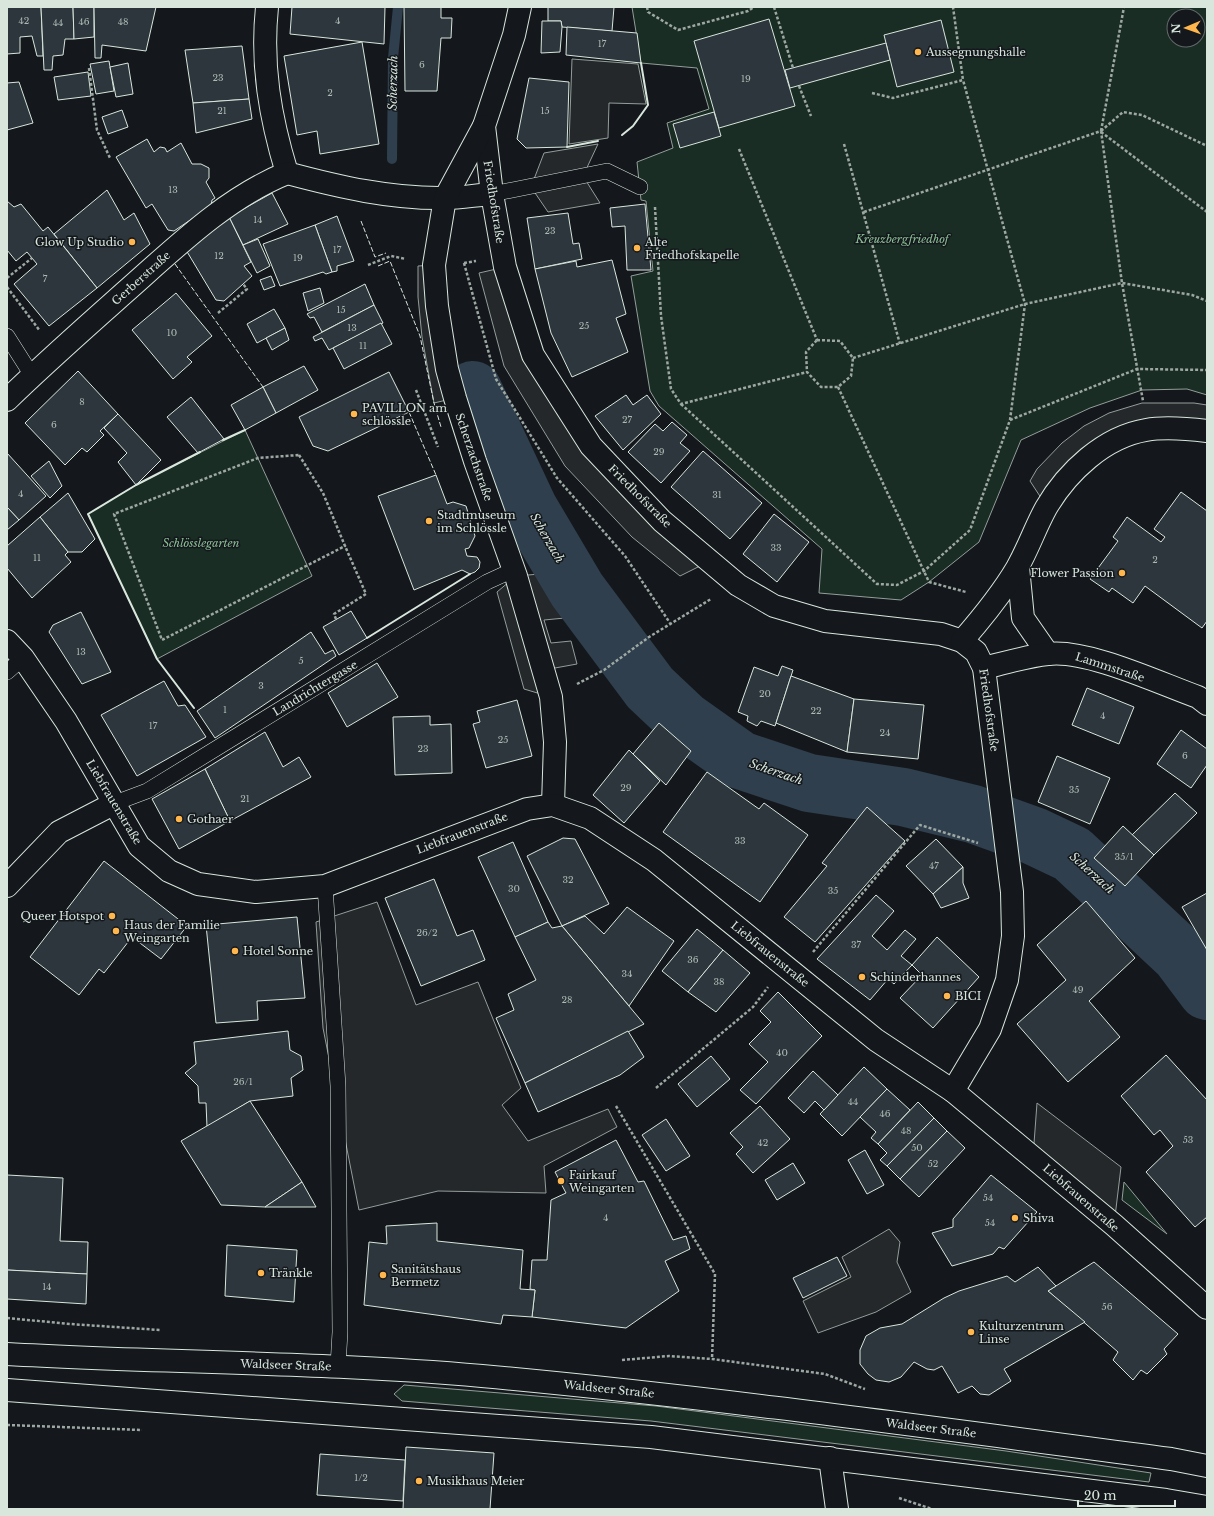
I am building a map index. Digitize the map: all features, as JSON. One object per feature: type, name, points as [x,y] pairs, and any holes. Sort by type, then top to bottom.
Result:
[{"type":"street","points":[[267,7],[264,35],[266,82],[275,134],[287,173],[354,190],[445,198],[492,194]]},
{"type":"street","name":"Friedhofstraße","points":[[520,7],[514,35],[484,126],[492,194],[505,267],[533,355],[591,446],[662,521],[738,585],[774,606],[825,621],[941,634],[962,641],[976,652],[984,668],[1007,849]]},
{"type":"street","name":"Scherzachstraße","points":[[484,126],[445,198],[434,265],[438,314],[447,369],[454,398],[474,461],[513,570],[551,697],[555,742],[553,805]]},
{"type":"street","name":"Gerberstraße","points":[[8,398],[173,250],[224,209],[263,182],[287,173]]},
{"type":"street","points":[[962,641],[997,600],[1018,567],[1047,507],[1063,484],[1088,459],[1115,440],[1147,430],[1207,431]]},
{"type":"street","points":[[1018,567],[1022,618],[1048,654]]},
{"type":"street","name":"Liebfrauenstraße","points":[[7,641],[15,665],[66,720],[139,846],[169,871],[198,884],[256,892],[325,886],[527,809],[553,805],[590,818],[654,860],[876,1040],[953,1091],[1114,1225],[1207,1308]]},
{"type":"street","name":"Lammstraße","points":[[984,668],[1048,654],[1072,654],[1113,666],[1198,697],[1207,704]]},
{"type":"street","points":[[7,886],[59,832],[115,803]]},
{"type":"street","points":[[953,1091],[990,1029],[1007,980],[1013,936],[1012,892],[1007,849]]},
{"type":"street","name":"Waldseer Straße","points":[[7,1354],[103,1359],[338,1366],[481,1376],[715,1400],[1171,1459],[1207,1466]]},
{"type":"street","points":[[7,1390],[651,1436],[1166,1500],[1207,1507]]},
{"type":"street","points":[[830,1458],[837,1509]]},
{"type":"lane","points":[[492,194],[608,171],[640,187]]},
{"type":"lane","points":[[7,336],[33,376]]},
{"type":"lane","name":"Landrichtergasse","points":[[115,803],[146,791],[487,582],[513,570]]},
{"type":"lane","points":[[325,886],[338,1086],[340,1332],[338,1366]]},
{"type":"path","points":[[647,7],[648,12],[678,30],[748,11],[754,7]]},
{"type":"path","points":[[774,7],[793,68]]},
{"type":"path","points":[[655,204],[661,316],[671,389],[681,404],[877,584],[897,585],[924,571],[970,530],[1010,420],[1024,304],[963,80],[953,7]]},
{"type":"path","points":[[1124,7],[1100,131],[1122,283],[1142,390]]},
{"type":"path","points":[[89,68],[98,130],[110,158]]},
{"type":"path","points":[[872,93],[893,98],[963,80]]},
{"type":"path","points":[[799,86],[811,116]]},
{"type":"path","points":[[864,212],[1100,131],[1122,112],[1142,114],[1207,146]]},
{"type":"path","points":[[1100,131],[1207,212]]},
{"type":"path","points":[[844,144],[900,344]]},
{"type":"path","points":[[740,149],[817,340]]},
{"type":"path","points":[[368,265],[391,256]]},
{"type":"path","points":[[7,278],[32,258]]},
{"type":"path","points":[[434,265],[464,263],[496,379],[557,478],[625,556],[670,623]]},
{"type":"path","points":[[853,358],[1024,304],[1122,283],[1192,295],[1207,301]]},
{"type":"path","points":[[218,313],[247,289],[243,284]]},
{"type":"path","points":[[7,287],[57,354]]},
{"type":"path","points":[[817,340],[840,342],[853,358],[851,376],[838,387],[821,387],[807,372],[806,352],[817,340]]},
{"type":"path","points":[[1010,420],[1137,368],[1207,370]]},
{"type":"path","points":[[681,404],[807,372]]},
{"type":"path","points":[[838,387],[929,582],[997,600]]},
{"type":"path","points":[[416,390],[438,448]]},
{"type":"path","points":[[336,619],[334,614],[366,594],[323,493],[299,455],[258,458],[114,514],[162,640],[345,546]]},
{"type":"path","points":[[604,670],[670,623],[738,585]]},
{"type":"path","points":[[656,1088],[753,1007],[920,825],[1007,849]]},
{"type":"path","points":[[616,1106],[715,1274],[712,1359]]},
{"type":"green space","name":"Kreuzbergfriedhof","points":[[632,7],[1207,7],[1207,395],[1187,389],[1142,390],[1090,408],[1021,440],[979,542],[929,582],[901,600],[819,593],[822,549],[659,406],[650,391],[631,276],[653,271],[646,201],[641,200],[637,162],[673,148],[667,123],[709,109],[697,68],[641,63]]},
{"type":"green space","name":"Schlösslegarten","points":[[245,430],[312,576],[157,659],[88,514],[136,485]]},
{"type":"green space","points":[[1124,1182],[1167,1234],[1122,1200]]},
{"type":"green space","points":[[404,1385],[656,1406],[1006,1451],[1151,1473],[1149,1482],[651,1421],[402,1401],[394,1394]]},
{"type":"shaded area","points":[[572,59],[638,64],[646,104],[609,103],[608,138],[569,144]]},
{"type":"shaded area","points":[[598,144],[583,176],[600,203],[548,212],[531,187],[544,153]]},
{"type":"shaded area","points":[[434,265],[455,398],[434,403],[422,337],[418,297],[418,266]]},
{"type":"shaded area","points":[[505,267],[533,355],[591,446],[710,561],[680,576],[632,537],[565,466],[504,366],[479,273]]},
{"type":"shaded area","points":[[1142,403],[1194,403],[1207,405],[1207,431],[1115,440],[1047,507],[1030,481],[1037,469],[1062,443],[1084,426],[1109,413]]},
{"type":"shaded area","points":[[552,573],[565,618],[544,620],[551,643],[571,641],[577,664],[544,670],[551,697],[524,689],[497,592],[516,576]]},
{"type":"shaded area","points":[[377,902],[416,1005],[478,982],[521,1088],[502,1105],[528,1141],[608,1109],[617,1127],[544,1166],[546,1193],[438,1191],[359,1210],[323,1028],[316,922]]},
{"type":"shaded area","points":[[1037,1103],[1121,1167],[1114,1225],[1033,1157]]},
{"type":"shaded area","points":[[889,1229],[900,1242],[897,1262],[911,1292],[876,1312],[818,1333],[803,1301],[851,1277],[842,1257]]},
{"type":"building","points":[[7,7],[41,7],[43,56],[37,56],[32,36],[20,37],[20,53],[7,54]]},
{"type":"building","points":[[41,7],[73,7],[74,39],[65,39],[63,55],[53,56],[52,70],[44,70]]},
{"type":"building","points":[[73,7],[94,7],[94,37],[74,39]]},
{"type":"building","points":[[94,7],[156,7],[146,51],[102,45],[101,58],[95,58]]},
{"type":"building","points":[[292,7],[385,7],[384,44],[290,34]]},
{"type":"building","points":[[404,7],[441,7],[441,18],[452,18],[451,38],[441,38],[437,91],[405,91]]},
{"type":"building","points":[[548,7],[614,7],[612,31],[562,27],[561,21],[548,21]]},
{"type":"building","points":[[769,19],[795,106],[719,128],[694,41]]},
{"type":"building","name":"Aussegnungshalle","points":[[941,20],[954,72],[897,87],[884,35]]},
{"type":"building","points":[[542,21],[561,21],[560,52],[541,53]]},
{"type":"building","points":[[567,27],[637,33],[641,63],[566,55]]},
{"type":"building","points":[[362,42],[379,144],[320,154],[317,131],[297,135],[284,56]]},
{"type":"building","points":[[886,43],[890,60],[790,88],[785,70]]},
{"type":"building","points":[[242,46],[249,99],[193,103],[185,50]]},
{"type":"building","points":[[109,61],[114,91],[96,94],[90,64]]},
{"type":"building","points":[[128,63],[133,94],[116,97],[110,67]]},
{"type":"building","points":[[88,72],[91,96],[58,100],[54,77]]},
{"type":"building","points":[[529,78],[569,82],[567,147],[526,148],[517,139]]},
{"type":"building","points":[[19,82],[33,123],[7,130],[7,83]]},
{"type":"building","points":[[249,99],[252,119],[196,133],[193,103]]},
{"type":"building","points":[[122,110],[128,127],[108,134],[102,117]]},
{"type":"building","points":[[714,112],[721,136],[680,148],[673,124]]},
{"type":"building","points":[[147,139],[154,152],[160,147],[165,148],[167,152],[181,143],[192,164],[201,164],[209,168],[209,178],[206,182],[215,198],[212,200],[211,206],[174,231],[168,230],[152,204],[146,208],[116,157]]},
{"type":"building","points":[[107,190],[124,220],[134,213],[150,244],[97,288],[54,234]]},
{"type":"building","points":[[272,193],[288,224],[243,245],[229,217]]},
{"type":"building","points":[[7,201],[14,207],[21,204],[43,231],[48,227],[97,288],[49,326],[14,284],[37,264],[27,252],[16,261],[7,250]]},
{"type":"building","name":"Alte Friedhofskapelle","points":[[645,204],[651,270],[627,270],[625,226],[612,227],[610,208]]},
{"type":"building","points":[[568,213],[573,244],[579,243],[582,259],[535,269],[527,218]]},
{"type":"building","points":[[337,216],[354,261],[337,266],[337,271],[332,272],[315,225]]},
{"type":"building","points":[[229,217],[251,262],[244,266],[252,276],[224,301],[216,300],[186,250]]},
{"type":"building","points":[[315,225],[332,272],[326,274],[323,272],[280,286],[263,244]]},
{"type":"building","points":[[258,239],[270,266],[257,273],[243,245]]},
{"type":"building","points":[[612,260],[626,314],[616,318],[628,352],[572,377],[551,333],[535,269],[576,261],[577,267]]},
{"type":"building","points":[[271,276],[275,286],[264,290],[260,280]]},
{"type":"building","points":[[365,284],[374,305],[322,332],[314,317],[310,318],[307,314]]},
{"type":"building","points":[[320,288],[324,303],[308,311],[303,293]]},
{"type":"building","points":[[176,293],[212,336],[187,357],[192,362],[173,379],[132,330]]},
{"type":"building","points":[[374,305],[383,323],[329,350],[322,338],[315,341],[313,337]]},
{"type":"building","points":[[274,309],[285,328],[257,343],[247,324]]},
{"type":"building","points":[[381,323],[392,344],[344,369],[333,348]]},
{"type":"building","points":[[285,328],[289,340],[272,350],[266,338]]},
{"type":"building","points":[[304,366],[318,390],[276,413],[263,387]]},
{"type":"building","points":[[78,371],[118,414],[100,431],[104,435],[87,452],[82,448],[65,465],[25,423]]},
{"type":"building","name":"PAVILLON am schlössle","points":[[389,372],[409,412],[328,451],[313,446],[299,417]]},
{"type":"building","points":[[263,387],[276,413],[245,430],[231,405]]},
{"type":"building","points":[[626,395],[633,405],[647,395],[661,414],[623,450],[595,416]]},
{"type":"building","points":[[191,397],[224,439],[198,453],[167,417]]},
{"type":"building","points":[[118,414],[161,460],[136,485],[118,462],[127,453],[104,428]]},
{"type":"building","points":[[672,422],[687,435],[680,443],[690,451],[661,483],[628,452],[655,424],[663,431]]},
{"type":"building","points":[[703,451],[762,503],[730,539],[671,487]]},
{"type":"building","points":[[7,453],[46,496],[19,520],[7,507]]},
{"type":"building","points":[[49,461],[62,486],[50,498],[31,476]]},
{"type":"building","name":"Stadtmuseum im Schlössle","points":[[436,475],[447,504],[453,502],[466,506],[475,536],[469,548],[465,549],[467,556],[477,557],[480,562],[479,568],[470,574],[462,570],[414,590],[378,496]]},
{"type":"building","points":[[1181,492],[1207,511],[1207,621],[1202,628],[1145,586],[1133,603],[1112,588],[1109,592],[1090,579],[1118,541],[1113,537],[1127,517],[1161,542],[1165,537],[1154,529]]},
{"type":"building","points":[[68,493],[95,539],[82,552],[68,552],[40,517]]},
{"type":"building","points":[[7,507],[19,520],[7,530]]},
{"type":"building","points":[[774,514],[809,542],[777,582],[743,554]]},
{"type":"building","points":[[40,517],[68,552],[65,555],[71,562],[32,598],[7,568],[7,546]]},
{"type":"building","points":[[351,611],[367,638],[339,655],[323,627]]},
{"type":"building","points":[[81,612],[111,672],[82,684],[49,632],[53,625]]},
{"type":"building","points":[[311,632],[325,654],[333,650],[336,656],[215,738],[197,711]]},
{"type":"building","points":[[377,663],[398,697],[347,727],[328,693]]},
{"type":"building","points":[[782,666],[793,670],[775,726],[761,721],[757,726],[747,721],[748,716],[738,712],[754,667],[778,676]]},
{"type":"building","points":[[791,676],[854,699],[847,752],[776,723]]},
{"type":"building","points":[[164,681],[178,706],[185,705],[206,737],[137,776],[101,715]]},
{"type":"building","points":[[1087,688],[1134,707],[1119,744],[1072,725]]},
{"type":"building","points":[[854,699],[924,705],[918,759],[847,752]]},
{"type":"building","points":[[517,700],[532,756],[486,768],[473,724],[480,722],[477,711]]},
{"type":"building","points":[[430,716],[430,725],[451,724],[452,773],[395,775],[393,717]]},
{"type":"building","points":[[659,723],[691,751],[666,785],[633,754]]},
{"type":"building","points":[[1181,730],[1207,749],[1207,765],[1191,788],[1157,764]]},
{"type":"building","points":[[265,732],[283,767],[299,757],[311,777],[230,821],[205,769]]},
{"type":"building","points":[[629,750],[660,781],[624,823],[593,795]]},
{"type":"building","points":[[1057,756],[1110,778],[1090,824],[1038,802]]},
{"type":"building","points":[[205,769],[230,821],[179,849],[152,799]]},
{"type":"building","points":[[707,772],[759,809],[764,803],[808,835],[760,902],[663,832]]},
{"type":"building","points":[[1175,793],[1197,813],[1154,855],[1132,835]]},
{"type":"building","points":[[867,807],[905,841],[815,942],[784,917],[827,866],[822,863]]},
{"type":"building","points":[[1123,826],[1154,855],[1125,886],[1094,858]]},
{"type":"building","points":[[563,838],[575,839],[609,904],[562,926],[527,856]]},
{"type":"building","points":[[936,839],[963,867],[933,894],[906,866]]},
{"type":"building","points":[[513,842],[548,922],[515,937],[478,857]]},
{"type":"building","name":"Haus der Familie Weingarten","points":[[104,861],[187,926],[161,959],[132,937],[104,973],[99,969],[79,995],[30,957]]},
{"type":"building","points":[[963,867],[963,883],[969,898],[941,908],[933,894]]},
{"type":"building","points":[[434,879],[457,936],[473,930],[485,960],[421,986],[385,898]]},
{"type":"building","points":[[1207,893],[1207,950],[1182,907]]},
{"type":"building","points":[[876,895],[894,911],[872,936],[887,950],[905,930],[916,939],[901,956],[912,965],[894,984],[888,979],[870,1000],[817,959]]},
{"type":"building","points":[[1086,901],[1135,958],[1089,1001],[1120,1037],[1068,1082],[1017,1024],[1066,980],[1037,945]]},
{"type":"building","points":[[627,907],[674,941],[629,1006],[562,926],[585,916],[604,934]]},
{"type":"building","points":[[297,917],[305,998],[257,1001],[258,1020],[216,1023],[206,925]]},
{"type":"building","points":[[548,922],[552,928],[562,926],[644,1024],[525,1083],[496,1018],[514,1010],[508,994],[536,980],[515,937]]},
{"type":"building","points":[[697,929],[723,950],[688,992],[662,971]]},
{"type":"building","points":[[937,937],[979,977],[933,1028],[900,998],[922,975],[912,965]]},
{"type":"building","points":[[723,950],[750,973],[716,1012],[688,992]]},
{"type":"building","points":[[778,992],[822,1036],[756,1104],[740,1090],[768,1062],[749,1044],[771,1022],[760,1011]]},
{"type":"building","points":[[288,1031],[290,1050],[301,1056],[303,1070],[291,1078],[293,1096],[250,1101],[207,1127],[206,1103],[199,1103],[198,1086],[185,1073],[196,1064],[194,1042]]},
{"type":"building","points":[[628,1031],[644,1057],[620,1075],[538,1112],[525,1083]]},
{"type":"building","points":[[1166,1055],[1207,1100],[1207,1217],[1195,1227],[1146,1172],[1173,1146],[1160,1130],[1154,1135],[1121,1096]]},
{"type":"building","points":[[711,1056],[730,1079],[697,1107],[678,1084]]},
{"type":"building","points":[[864,1067],[887,1089],[842,1136],[820,1114]]},
{"type":"building","points":[[813,1071],[838,1095],[824,1110],[815,1101],[804,1113],[788,1098]]},
{"type":"building","points":[[887,1089],[910,1110],[878,1144],[871,1138],[876,1132],[860,1117]]},
{"type":"building","points":[[250,1101],[302,1182],[265,1207],[221,1205],[181,1141]]},
{"type":"building","points":[[918,1102],[934,1118],[887,1166],[880,1160],[887,1153],[878,1144]]},
{"type":"building","points":[[760,1106],[790,1139],[753,1173],[736,1154],[743,1147],[730,1133]]},
{"type":"building","points":[[934,1118],[947,1131],[900,1179],[887,1166]]},
{"type":"building","points":[[666,1119],[690,1156],[666,1171],[642,1135]]},
{"type":"building","points":[[947,1131],[965,1148],[919,1197],[900,1179]]},
{"type":"building","points":[[616,1140],[638,1182],[644,1181],[673,1240],[686,1236],[690,1249],[665,1261],[679,1291],[626,1328],[532,1317],[535,1290],[530,1289],[532,1260],[547,1260],[551,1200],[566,1193],[555,1172]]},
{"type":"building","points":[[865,1150],[884,1185],[867,1194],[848,1160]]},
{"type":"building","points":[[793,1163],[805,1183],[777,1200],[765,1180]]},
{"type":"building","points":[[7,1175],[63,1178],[60,1241],[88,1242],[87,1274],[7,1270]]},
{"type":"building","points":[[991,1175],[1037,1212],[1004,1249],[999,1247],[993,1254],[952,1266],[932,1233],[953,1227],[953,1219]]},
{"type":"building","points":[[302,1182],[316,1207],[265,1207]]},
{"type":"building","points":[[437,1223],[437,1241],[523,1250],[520,1289],[535,1290],[532,1317],[503,1315],[501,1324],[364,1305],[369,1242],[387,1244],[386,1226]]},
{"type":"building","name":"Tränkle","points":[[227,1245],[297,1250],[294,1302],[225,1296]]},
{"type":"building","points":[[837,1257],[847,1276],[803,1298],[793,1278]]},
{"type":"building","points":[[1094,1262],[1178,1334],[1164,1349],[1167,1354],[1147,1374],[1141,1370],[1133,1380],[1113,1360],[1118,1352],[1048,1291]]},
{"type":"building","name":"Kulturzentrum Linse","points":[[1038,1267],[1056,1286],[1048,1291],[1085,1322],[1004,1369],[1011,1381],[989,1395],[980,1394],[972,1386],[958,1393],[942,1366],[934,1370],[927,1369],[914,1362],[901,1377],[889,1382],[876,1380],[868,1374],[860,1364],[860,1350],[866,1336],[880,1328],[902,1324],[944,1298],[959,1291],[1007,1276],[1015,1282]]},
{"type":"building","points":[[7,1270],[87,1274],[86,1304],[7,1299]]},
{"type":"building","points":[[406,1447],[494,1453],[490,1509],[403,1509]]},
{"type":"building","points":[[320,1454],[405,1460],[403,1501],[317,1495]]},
{"type":"waterway","name":"Scherzach","points":[[392,159],[393,58],[398,7]]},
{"type":"waterway","name":"Scherzach","points":[[473,390],[529,509],[577,590],[650,688],[685,721],[740,760],[809,783],[903,797],[973,814],[1034,836],[1072,854],[1180,955],[1207,991]]},
{"type":"fence","points":[[361,221],[375,257],[386,253]]},
{"type":"fence","points":[[378,266],[390,261],[420,336],[434,403],[441,427]]},
{"type":"fence","points":[[175,264],[263,387]]},
{"type":"fence","points":[[409,412],[436,475]]},
{"type":"wall","points":[[622,135],[633,126],[648,105],[641,63]]},
{"type":"wall","points":[[567,147],[598,141]]},
{"type":"wall","points":[[223,440],[245,430]]},
{"type":"wall","points":[[194,708],[157,659],[88,514],[136,485],[200,452]]},
{"type":"wall","points":[[367,638],[470,574]]},
{"type":"place","name":"Aussegnungshalle","points":[[918,52]]},
{"type":"place","name":"Glow Up Studio","points":[[132,242]]},
{"type":"place","name":"Alte Friedhofskapelle","points":[[637,248]]},
{"type":"place","name":"PAVILLON am schlössle","points":[[354,414]]},
{"type":"place","name":"Stadtmuseum im Schlössle","points":[[429,521]]},
{"type":"place","name":"Flower Passion","points":[[1122,573]]},
{"type":"place","name":"Gothaer","points":[[179,819]]},
{"type":"place","name":"Queer Hotspot","points":[[112,916]]},
{"type":"place","name":"Haus der Familie Weingarten","points":[[116,931]]},
{"type":"place","name":"Hotel Sonne","points":[[235,951]]},
{"type":"place","name":"Schinderhannes","points":[[862,977]]},
{"type":"place","name":"BICI","points":[[947,996]]},
{"type":"place","name":"Fairkauf Weingarten","points":[[561,1181]]},
{"type":"place","name":"Shiva","points":[[1015,1218]]},
{"type":"place","name":"Tränkle","points":[[261,1273]]},
{"type":"place","name":"Sanitätshaus Bermetz","points":[[383,1275]]},
{"type":"place","name":"Kulturzentrum Linse","points":[[971,1332]]},
{"type":"place","name":"Musikhaus Meier","points":[[419,1481]]}]
